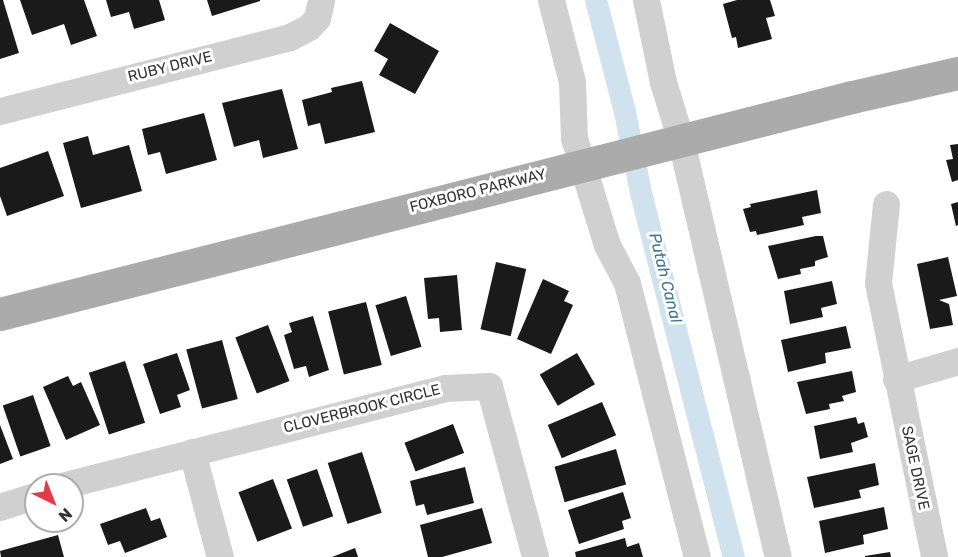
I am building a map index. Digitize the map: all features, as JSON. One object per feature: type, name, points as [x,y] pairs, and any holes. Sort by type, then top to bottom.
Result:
[{"type":"main road","name":"FOXBORO PARKWAY","points":[[0,314],[594,162],[958,73]]},
{"type":"street","name":"RUBY DRIVE","points":[[0,111],[290,37],[309,27],[317,18],[321,0]]},
{"type":"street","points":[[551,0],[572,82],[574,138],[594,162],[607,245],[627,284],[697,557]]},
{"type":"street","points":[[646,0],[663,82],[670,143],[778,557]]},
{"type":"street","name":"SAGE DRIVE","points":[[885,204],[878,283],[934,557]]},
{"type":"street","points":[[896,379],[958,361]]},
{"type":"street","name":"CLOVERBROOK CIRCLE","points":[[84,480],[445,388],[489,386],[535,557]]},
{"type":"street","points":[[192,452],[220,557]]},
{"type":"street","points":[[0,507],[24,499]]},
{"type":"building","points":[[0,0],[3,0],[19,53],[0,59]]},
{"type":"building","points":[[20,0],[84,0],[97,36],[71,45],[64,24],[32,35]]},
{"type":"building","points":[[106,0],[159,0],[165,20],[134,29],[129,12],[111,17]]},
{"type":"building","points":[[207,0],[260,0],[260,1],[212,16]]},
{"type":"building","points":[[737,0],[770,0],[775,16],[766,18],[772,39],[738,48],[736,37],[732,38],[723,4]]},
{"type":"building","points":[[390,23],[439,51],[415,94],[379,75],[388,59],[374,51]]},
{"type":"building","points":[[362,81],[375,132],[325,144],[320,123],[308,126],[302,100],[332,92],[331,88]]},
{"type":"building","points":[[282,89],[298,149],[263,158],[259,140],[234,147],[222,103]]},
{"type":"building","points":[[204,113],[217,160],[166,174],[160,152],[148,155],[142,129]]},
{"type":"building","points":[[88,136],[93,155],[129,145],[142,191],[81,208],[63,143]]},
{"type":"building","points":[[958,144],[958,180],[952,182],[946,160],[953,159],[950,145]]},
{"type":"building","points":[[48,151],[64,196],[7,216],[0,196],[0,168]]},
{"type":"building","points":[[817,190],[821,213],[802,217],[804,225],[757,235],[756,231],[750,232],[743,209],[751,207],[750,204]]},
{"type":"building","points":[[958,202],[958,225],[956,226],[951,204]]},
{"type":"building","points":[[823,236],[828,257],[815,261],[815,266],[800,269],[801,274],[778,279],[768,246]]},
{"type":"building","points":[[948,257],[957,296],[939,300],[949,304],[953,325],[930,329],[917,264]]},
{"type":"building","points":[[496,262],[526,269],[511,336],[480,329]]},
{"type":"building","points":[[457,275],[462,330],[440,332],[439,318],[428,319],[424,278]]},
{"type":"building","points":[[543,279],[569,291],[564,301],[573,305],[551,354],[517,339]]},
{"type":"building","points":[[832,281],[837,304],[821,308],[823,317],[790,324],[784,291]]},
{"type":"building","points":[[406,296],[421,347],[391,356],[375,305]]},
{"type":"building","points":[[366,302],[382,365],[344,375],[328,311]]},
{"type":"building","points":[[313,316],[329,370],[309,377],[306,366],[294,369],[284,335],[292,332],[289,323]]},
{"type":"building","points":[[268,325],[290,381],[257,394],[235,338]]},
{"type":"building","points":[[846,326],[851,348],[825,353],[826,363],[788,372],[781,340]]},
{"type":"building","points":[[222,340],[238,399],[202,408],[186,350]]},
{"type":"building","points":[[177,353],[190,390],[177,395],[181,407],[160,414],[143,364]]},
{"type":"building","points":[[577,353],[595,384],[558,406],[540,375]]},
{"type":"building","points":[[125,361],[145,423],[109,435],[89,373]]},
{"type":"building","points":[[852,371],[856,392],[842,396],[844,401],[829,404],[830,409],[806,414],[797,382]]},
{"type":"building","points":[[68,376],[73,386],[81,382],[100,425],[66,440],[43,387]]},
{"type":"building","points":[[33,395],[51,446],[20,456],[3,405]]},
{"type":"building","points":[[602,402],[616,435],[562,458],[548,425]]},
{"type":"building","points":[[856,417],[858,424],[864,422],[868,437],[851,443],[853,452],[820,459],[814,426]]},
{"type":"building","points":[[453,424],[464,453],[416,472],[404,443]]},
{"type":"building","points":[[0,425],[13,459],[0,464]]},
{"type":"building","points":[[616,449],[626,485],[565,502],[554,467]]},
{"type":"building","points":[[362,452],[382,513],[348,524],[328,463]]},
{"type":"building","points":[[875,463],[879,485],[859,490],[861,498],[814,508],[807,477]]},
{"type":"building","points":[[465,467],[474,503],[427,515],[424,504],[416,506],[410,481]]},
{"type":"building","points":[[317,469],[333,516],[303,527],[287,479]]},
{"type":"building","points":[[273,479],[292,528],[257,542],[238,492]]},
{"type":"building","points":[[623,492],[631,518],[622,521],[624,529],[579,544],[568,510]]},
{"type":"building","points":[[884,507],[888,529],[863,535],[864,544],[825,553],[819,521]]},
{"type":"building","points":[[146,508],[151,521],[160,518],[167,537],[125,553],[120,541],[108,545],[100,524]]},
{"type":"building","points":[[482,508],[492,543],[442,557],[428,557],[420,525]]},
{"type":"building","points":[[58,535],[64,557],[1,557],[0,551]]},
{"type":"building","points":[[625,538],[627,547],[639,543],[643,557],[576,557],[575,552]]},
{"type":"building","points":[[355,548],[358,557],[332,557]]},
{"type":"building","points":[[890,552],[891,557],[865,557],[865,556]]},
{"type":"waterway","name":"Putah Canal","points":[[596,0],[625,112],[641,193],[734,557]]}]
